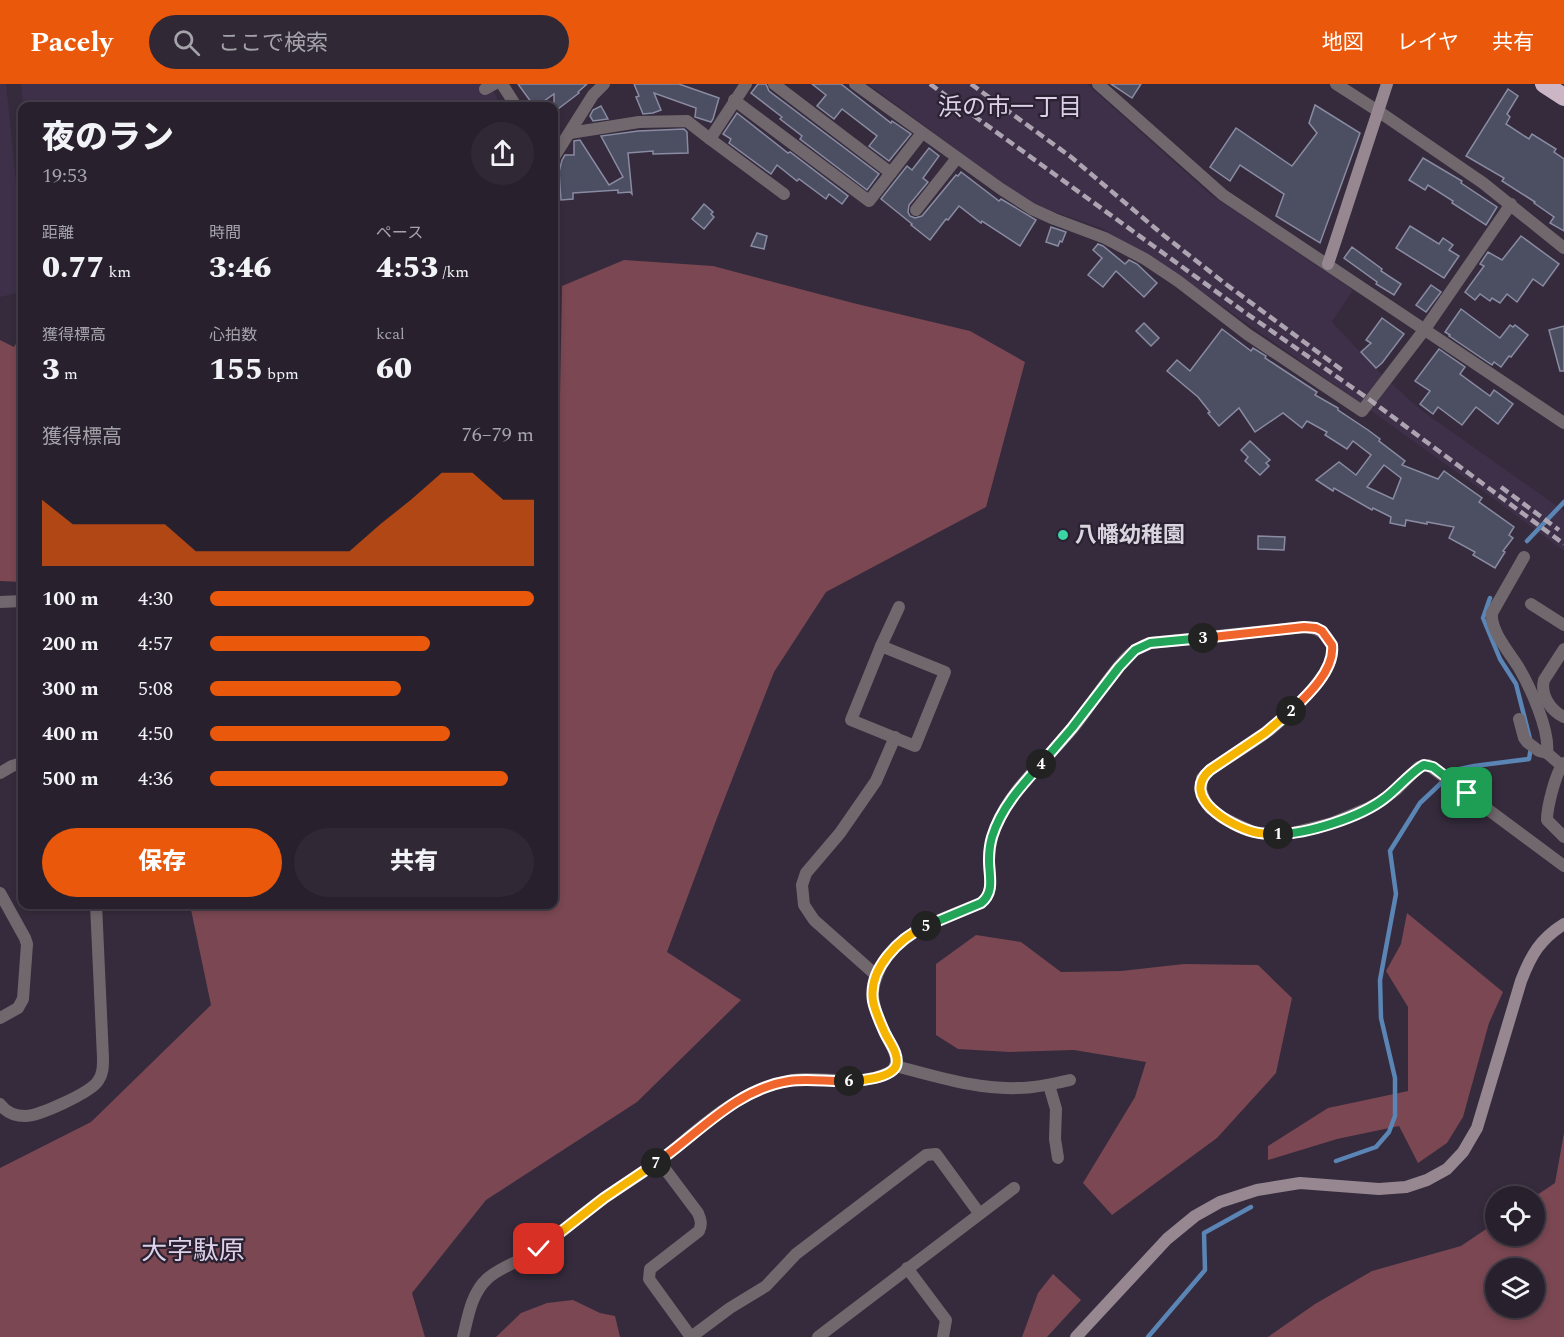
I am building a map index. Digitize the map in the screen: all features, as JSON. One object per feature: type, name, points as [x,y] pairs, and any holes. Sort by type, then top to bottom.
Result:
[{"type":"highway","points":[[1544,84],[1564,96]]},
{"type":"street","points":[[502,84],[513,102]]},
{"type":"street","points":[[558,151],[593,95],[603,84]]},
{"type":"street","points":[[710,139],[746,84]]},
{"type":"street","points":[[774,84],[891,173]]},
{"type":"street","points":[[855,84],[1001,189],[1032,208],[1054,219],[1105,238],[1145,259],[1178,281],[1247,334],[1362,411],[1425,329],[1511,204]]},
{"type":"street","points":[[1098,84],[1223,195],[1563,421]]},
{"type":"street","points":[[1336,84],[1483,183],[1564,248]]},
{"type":"street","points":[[1328,264],[1387,84]]},
{"type":"street","points":[[734,100],[869,201],[922,133]]},
{"type":"street","points":[[570,133],[639,122],[687,122],[784,194]]},
{"type":"street","points":[[916,210],[957,158]]},
{"type":"street","points":[[1524,556],[1492,614],[1491,622],[1531,691],[1543,723],[1548,745],[1543,752]]},
{"type":"street","points":[[0,602],[18,602]]},
{"type":"street","points":[[1530,604],[1564,626]]},
{"type":"street","points":[[881,646],[945,672],[915,746],[851,720],[881,646],[898,607]]},
{"type":"street","points":[[463,1337],[472,1301],[487,1279],[527,1257],[598,1203],[659,1161],[716,1116],[750,1094],[787,1081],[862,1080],[888,1073],[896,1066],[895,1052],[884,1032],[873,1001],[874,984],[888,955],[894,947],[918,930],[984,900],[990,891],[990,847],[1005,807],[1127,658],[1142,646],[1150,643],[1304,627],[1322,631],[1332,645],[1332,654],[1327,668],[1302,701],[1274,727],[1210,770],[1202,778],[1202,796],[1210,808],[1242,828],[1265,834],[1288,834],[1332,823],[1381,801],[1424,765],[1433,767],[1564,866]]},
{"type":"street","points":[[1564,649],[1544,680],[1543,686],[1549,704],[1560,716],[1564,717]]},
{"type":"street","points":[[1519,719],[1527,742],[1562,764],[1557,772],[1547,820],[1564,837]]},
{"type":"street","points":[[877,976],[814,920],[804,905],[802,885],[806,873],[836,839],[876,781],[895,737]]},
{"type":"street","points":[[0,773],[18,764]]},
{"type":"street","points":[[0,893],[25,938],[27,949],[23,999],[18,1008],[0,1018]]},
{"type":"street","points":[[0,1104],[5,1110],[17,1115],[33,1115],[88,1090],[102,1074],[96,909]]},
{"type":"street","points":[[1076,1337],[1167,1239],[1195,1216],[1220,1202],[1257,1190],[1300,1183],[1379,1189],[1406,1187],[1427,1180],[1447,1168],[1463,1152],[1477,1128],[1521,981],[1530,960],[1546,937],[1564,924]]},
{"type":"street","points":[[896,1066],[987,1087],[1019,1088],[1070,1080]]},
{"type":"street","points":[[1049,1085],[1056,1109],[1058,1158]]},
{"type":"street","points":[[659,1161],[698,1213],[701,1226],[699,1231],[650,1269],[649,1279],[691,1337],[765,1286],[796,1254],[926,1155],[936,1154],[979,1213]]},
{"type":"street","points":[[818,1337],[1014,1188]]},
{"type":"street","points":[[907,1268],[946,1320],[943,1337]]},
{"type":"shaded area","points":[[0,84],[6,84],[18,200],[18,293],[0,297]]},
{"type":"shaded area","points":[[21,84],[490,84],[499,102],[23,102]]},
{"type":"shaded area","points":[[868,84],[1087,84],[1211,195],[1353,290],[1332,322],[1380,373],[1421,410],[1564,511],[1564,551],[1342,390],[1156,260],[1101,228],[1042,208],[1014,192]]},
{"type":"shaded area","points":[[624,260],[713,266],[970,331],[1025,362],[986,507],[826,592],[774,672],[667,952],[741,1000],[637,1102],[486,1200],[412,1293],[425,1337],[0,1337],[0,1168],[91,1122],[211,1005],[191,909],[558,909],[558,412],[562,286]]},
{"type":"shaded area","points":[[0,340],[14,347],[18,340],[18,582],[0,581]]},
{"type":"shaded area","points":[[1407,913],[1503,992],[1489,1023],[1463,1117],[1447,1143],[1418,1163],[1399,1126],[1337,1139],[1268,1160],[1268,1146],[1328,1108],[1408,1091],[1408,1007],[1386,971],[1401,944]]},
{"type":"shaded area","points":[[976,935],[1021,942],[1061,972],[1121,971],[1184,964],[1258,965],[1292,998],[1276,1073],[1217,1138],[1112,1215],[1083,1183],[1135,1097],[1146,1062],[1074,1050],[1010,1052],[958,1049],[936,1035],[936,964]]},
{"type":"shaded area","points":[[1564,1133],[1564,1337],[1268,1337],[1315,1304],[1372,1271],[1461,1246],[1485,1230],[1485,1246],[1545,1246],[1545,1190],[1555,1183]]},
{"type":"shaded area","points":[[1053,1274],[1081,1300],[1047,1337],[1022,1337],[1038,1293]]},
{"type":"shaded area","points":[[573,1300],[600,1313],[615,1316],[620,1337],[496,1337],[521,1313],[547,1303]]},
{"type":"building","points":[[518,84],[587,84],[558,109],[558,102],[554,102],[554,94],[543,102],[531,102]]},
{"type":"building","points":[[634,84],[679,84],[719,98],[713,119],[711,122],[695,117],[696,108],[654,93],[661,110],[643,114],[636,97],[639,96]]},
{"type":"building","points":[[758,84],[766,84],[769,91],[879,174],[867,190],[800,139],[802,136],[780,119],[782,117],[751,93]]},
{"type":"building","points":[[812,84],[841,84],[891,123],[892,121],[911,134],[889,161],[869,146],[877,136],[842,109],[834,119],[817,106],[826,95]]},
{"type":"building","points":[[1111,84],[1141,84],[1132,98]]},
{"type":"building","points":[[1508,89],[1518,96],[1507,114],[1510,117],[1506,124],[1529,139],[1532,134],[1556,149],[1554,152],[1564,159],[1564,231],[1550,223],[1554,217],[1502,181],[1504,178],[1466,156]]},
{"type":"building","points":[[1315,105],[1360,133],[1320,243],[1276,216],[1284,194],[1240,165],[1230,181],[1210,167],[1236,128],[1292,166],[1317,133],[1309,123]]},
{"type":"building","points":[[601,106],[608,119],[593,121],[590,116],[593,110]]},
{"type":"building","points":[[737,113],[848,196],[842,204],[829,194],[826,199],[777,165],[771,174],[729,143],[731,139],[723,134]]},
{"type":"building","points":[[684,129],[687,132],[688,153],[653,154],[653,151],[628,153],[632,194],[630,192],[618,193],[618,190],[573,193],[573,199],[561,200],[559,172],[565,155],[574,155],[574,141],[580,140],[609,185],[623,177],[601,136],[638,131]]},
{"type":"building","points":[[929,148],[939,156],[923,178],[928,182],[909,205],[910,216],[915,218],[922,216],[961,172],[999,201],[1001,199],[1036,220],[1020,246],[982,221],[981,223],[959,206],[930,240],[881,199],[907,166],[912,170]]},
{"type":"building","points":[[1423,158],[1462,181],[1461,183],[1497,207],[1486,225],[1428,185],[1425,190],[1409,180]]},
{"type":"building","points":[[704,204],[713,212],[711,214],[714,217],[704,229],[692,219]]},
{"type":"building","points":[[1410,226],[1439,244],[1443,238],[1453,245],[1449,250],[1459,256],[1444,278],[1396,248]]},
{"type":"building","points":[[1051,227],[1066,232],[1058,246],[1046,242]]},
{"type":"building","points":[[757,233],[767,236],[764,249],[751,246]]},
{"type":"building","points":[[1521,236],[1559,264],[1543,286],[1533,279],[1517,302],[1507,294],[1500,303],[1492,298],[1490,301],[1480,294],[1475,300],[1465,292],[1484,266],[1480,264],[1488,252],[1502,260]]},
{"type":"building","points":[[1098,244],[1125,264],[1129,260],[1137,264],[1157,283],[1144,297],[1116,271],[1103,287],[1088,275],[1102,258],[1093,250]]},
{"type":"building","points":[[1352,247],[1401,284],[1394,295],[1376,284],[1377,282],[1344,258]]},
{"type":"building","points":[[1431,285],[1441,292],[1426,312],[1416,305]]},
{"type":"building","points":[[1461,309],[1500,338],[1510,325],[1513,327],[1515,325],[1528,335],[1501,367],[1494,362],[1492,365],[1445,332]]},
{"type":"building","points":[[1382,318],[1404,334],[1376,368],[1361,352],[1371,343],[1366,340]]},
{"type":"building","points":[[1144,323],[1159,338],[1151,346],[1136,331]]},
{"type":"building","points":[[1564,326],[1564,371],[1560,371],[1549,330]]},
{"type":"building","points":[[1222,329],[1251,351],[1253,348],[1266,356],[1265,358],[1317,392],[1315,395],[1338,408],[1380,439],[1379,441],[1405,461],[1402,465],[1438,479],[1444,471],[1482,498],[1479,502],[1514,527],[1509,535],[1513,538],[1503,551],[1505,552],[1495,568],[1473,555],[1475,552],[1449,538],[1454,527],[1406,520],[1405,526],[1390,523],[1391,517],[1373,508],[1372,510],[1334,488],[1333,491],[1316,480],[1339,462],[1356,475],[1371,455],[1353,441],[1347,449],[1325,435],[1327,432],[1307,421],[1302,428],[1283,413],[1255,432],[1239,408],[1219,426],[1198,397],[1167,371],[1177,360],[1190,371]],"holes":[[[1384,465],[1401,478],[1393,499],[1367,487]]]},
{"type":"building","points":[[1439,349],[1465,367],[1460,374],[1490,396],[1494,390],[1513,404],[1498,424],[1476,407],[1462,425],[1438,407],[1433,414],[1420,404],[1430,391],[1415,381]]},
{"type":"building","points":[[1250,441],[1270,460],[1266,463],[1269,466],[1260,475],[1245,461],[1248,457],[1241,450]]},
{"type":"building","points":[[1258,536],[1285,537],[1284,550],[1258,549]]},
{"type":"waterway","points":[[1527,541],[1564,502]]},
{"type":"waterway","points":[[1490,598],[1483,618],[1500,659],[1516,684],[1530,739]]},
{"type":"waterway","points":[[1336,1161],[1376,1147],[1389,1132],[1395,1116],[1395,1078],[1381,1018],[1380,980],[1396,894],[1390,851],[1420,803],[1455,770],[1529,759],[1531,747]]},
{"type":"waterway","points":[[1148,1337],[1205,1270],[1204,1233],[1251,1207]]},
{"type":"railway","points":[[930,84],[1370,400],[1564,544]]},
{"type":"railway","points":[[971,84],[1071,157],[1162,234],[1342,370]]},
{"type":"railway","points":[[1501,487],[1559,530]]},
{"type":"place","name":"八幡幼稚園","points":[[1063,535]]},
{"type":"district","name":"浜の市一丁目","points":[[1010,108]]},
{"type":"district","name":"大字駄原","points":[[193,1251]]},
{"type":"route","points":[[539,1249],[604,1198],[659,1161],[716,1116],[750,1094],[787,1081],[862,1080],[875,1078],[894,1069],[897,1060],[895,1052],[884,1032],[873,1001],[874,984],[883,964],[894,947],[918,930],[981,903],[987,897],[990,891],[989,861],[992,837],[1005,807],[1127,658],[1142,646],[1150,643],[1291,627],[1316,628],[1326,635],[1332,645],[1331,661],[1313,689],[1302,701],[1274,727],[1210,770],[1202,778],[1202,796],[1210,808],[1242,828],[1257,833],[1288,834],[1332,823],[1381,801],[1424,765],[1433,767],[1467,793]]}]
